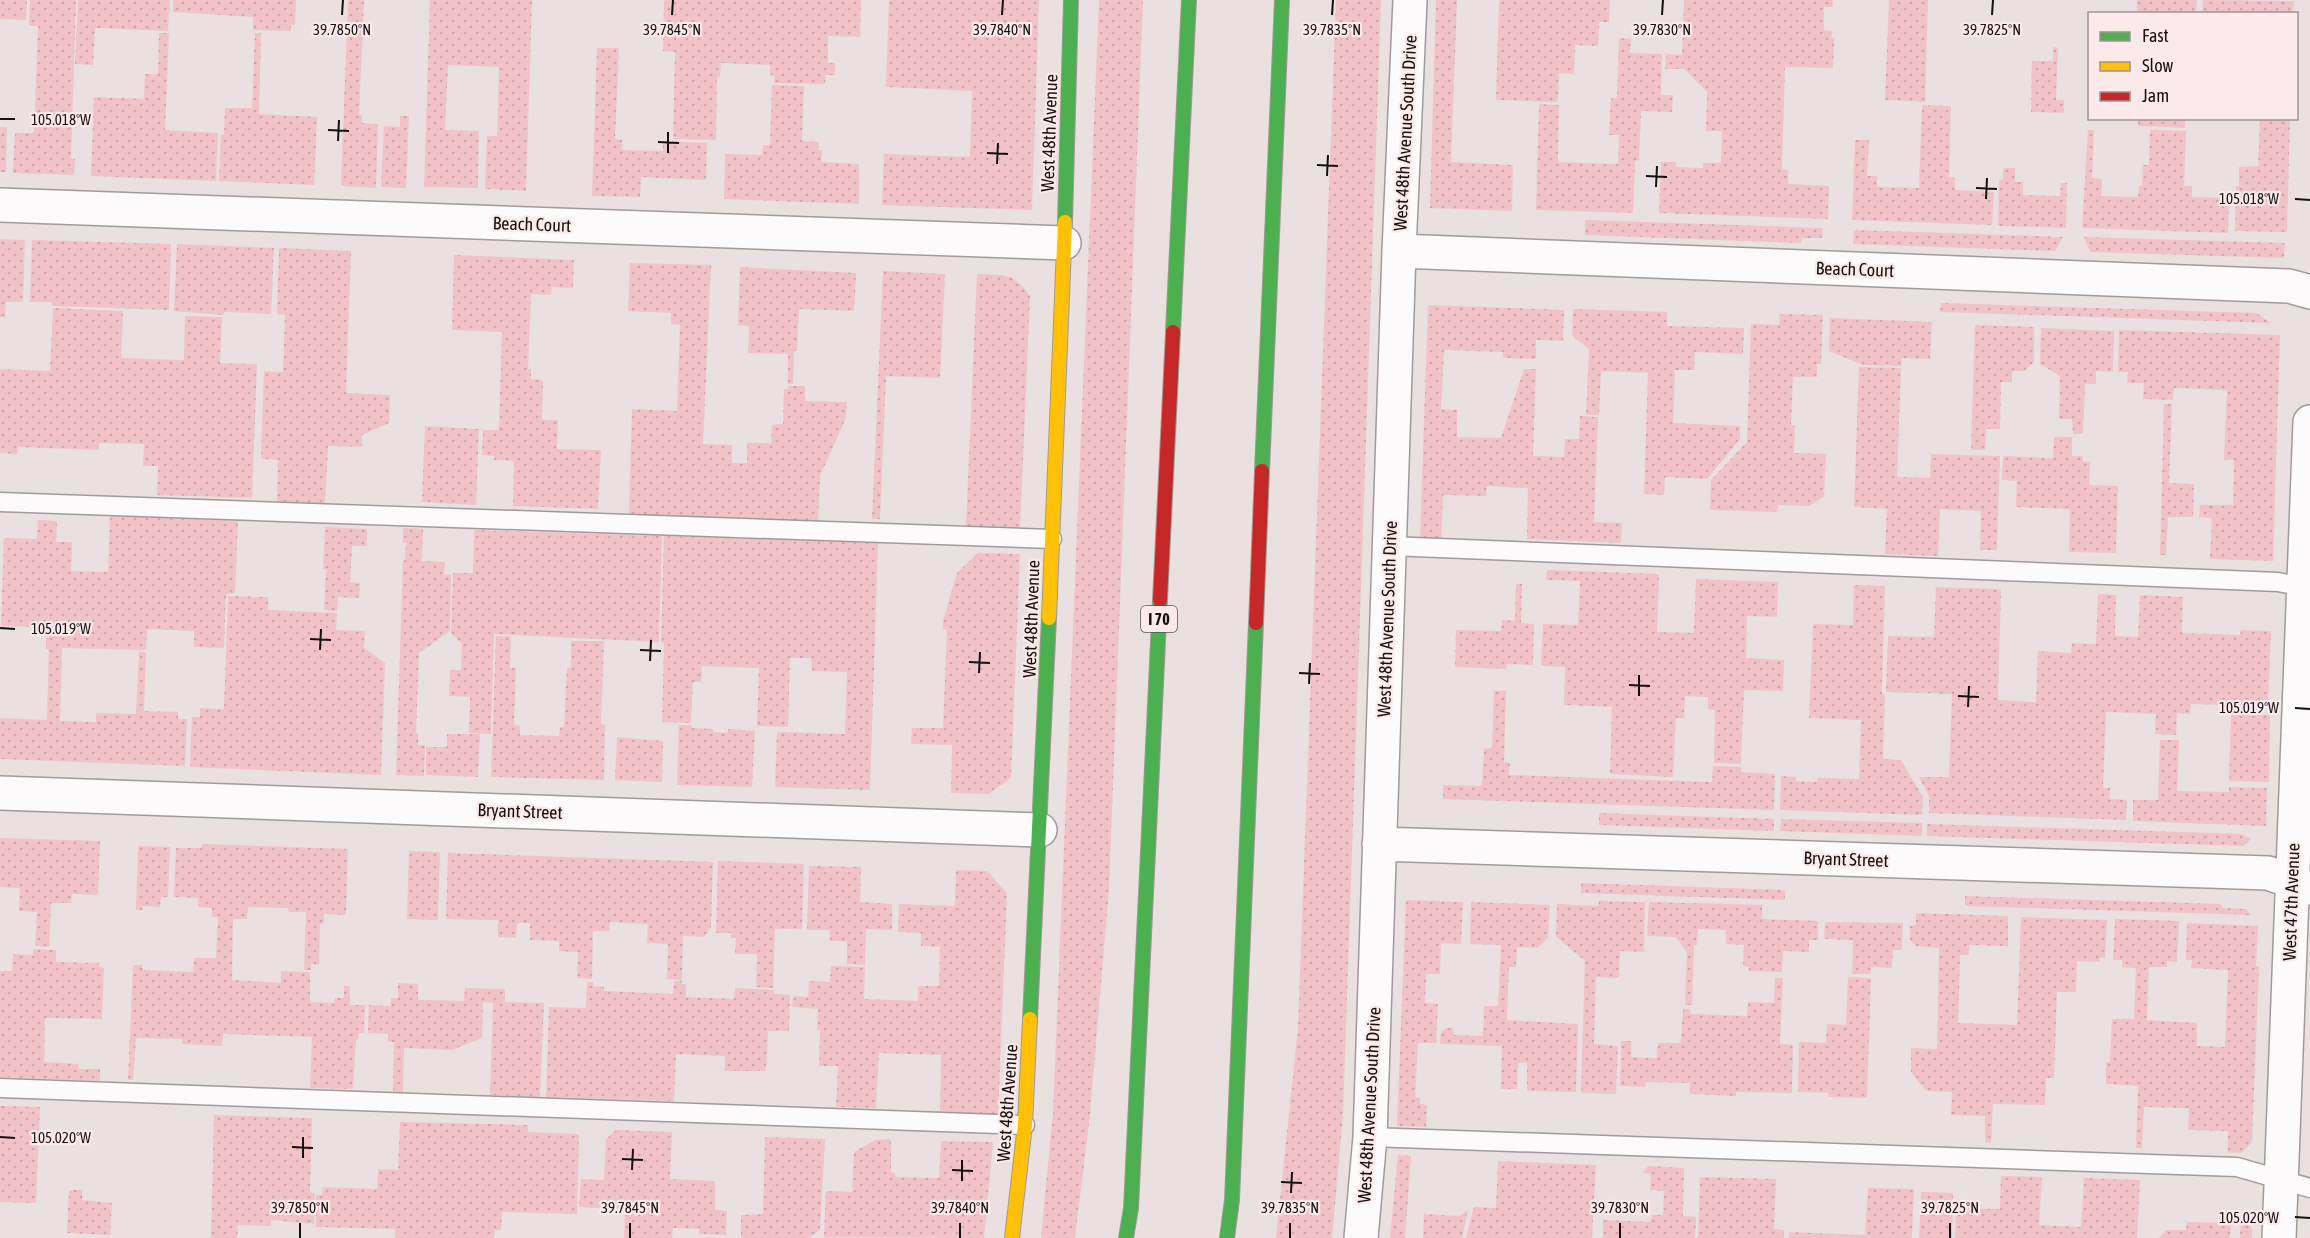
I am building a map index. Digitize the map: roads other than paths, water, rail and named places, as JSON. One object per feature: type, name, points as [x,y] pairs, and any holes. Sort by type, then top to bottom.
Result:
[{"type":"main road","name":"West 48th Avenue","points":[[1012,1238],[1025,1125],[1040,830],[1064,243],[1071,0]]},
{"type":"main road","name":"I 70","points":[[1126,1238],[1131,1208],[1189,0]]},
{"type":"main road","points":[[1227,1238],[1232,1200],[1282,0]]},
{"type":"street","name":"West 48th Avenue South Drive","points":[[1361,1238],[1370,1137],[1410,0]]},
{"type":"street","name":"Beach Court","points":[[0,205],[1064,243]]},
{"type":"street","name":"Beach Court","points":[[1400,251],[2289,286],[2310,292]]},
{"type":"street","name":"West 47th Avenue","points":[[2279,1238],[2296,1184],[2310,422]]},
{"type":"street","name":"Bryant Street","points":[[0,793],[1040,830]]},
{"type":"street","name":"Bryant Street","points":[[1379,844],[2268,873],[2301,884]]},
{"type":"lane","points":[[0,502],[1052,538]]},
{"type":"lane","points":[[1389,546],[2278,582],[2307,587]]},
{"type":"lane","points":[[0,1088],[1025,1125]]},
{"type":"lane","points":[[1370,1137],[2237,1167],[2296,1184]]}]
